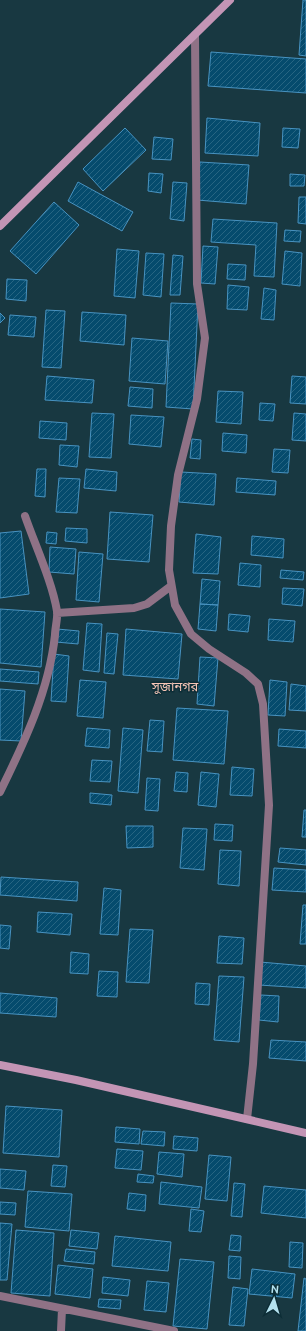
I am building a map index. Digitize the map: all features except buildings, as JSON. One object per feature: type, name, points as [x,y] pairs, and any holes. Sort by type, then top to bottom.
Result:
[{"type":"street","points":[[0,226],[230,0]]},
{"type":"street","points":[[195,35],[197,284],[205,338],[197,399],[178,475],[171,526],[168,570],[174,605],[191,634],[210,649],[246,672],[258,684],[263,704],[269,805],[253,1064],[247,1119]]},
{"type":"street","points":[[0,792],[23,745],[39,704],[53,650],[57,613],[25,516]]},
{"type":"street","points":[[57,613],[134,608],[147,604],[171,586]]},
{"type":"street","points":[[0,1065],[76,1080],[306,1133]]},
{"type":"street","points":[[0,1296],[174,1331]]},
{"type":"street","points":[[61,1331],[62,1309]]},
{"type":"district","name":"সুজানগর","points":[[175,686]]}]
